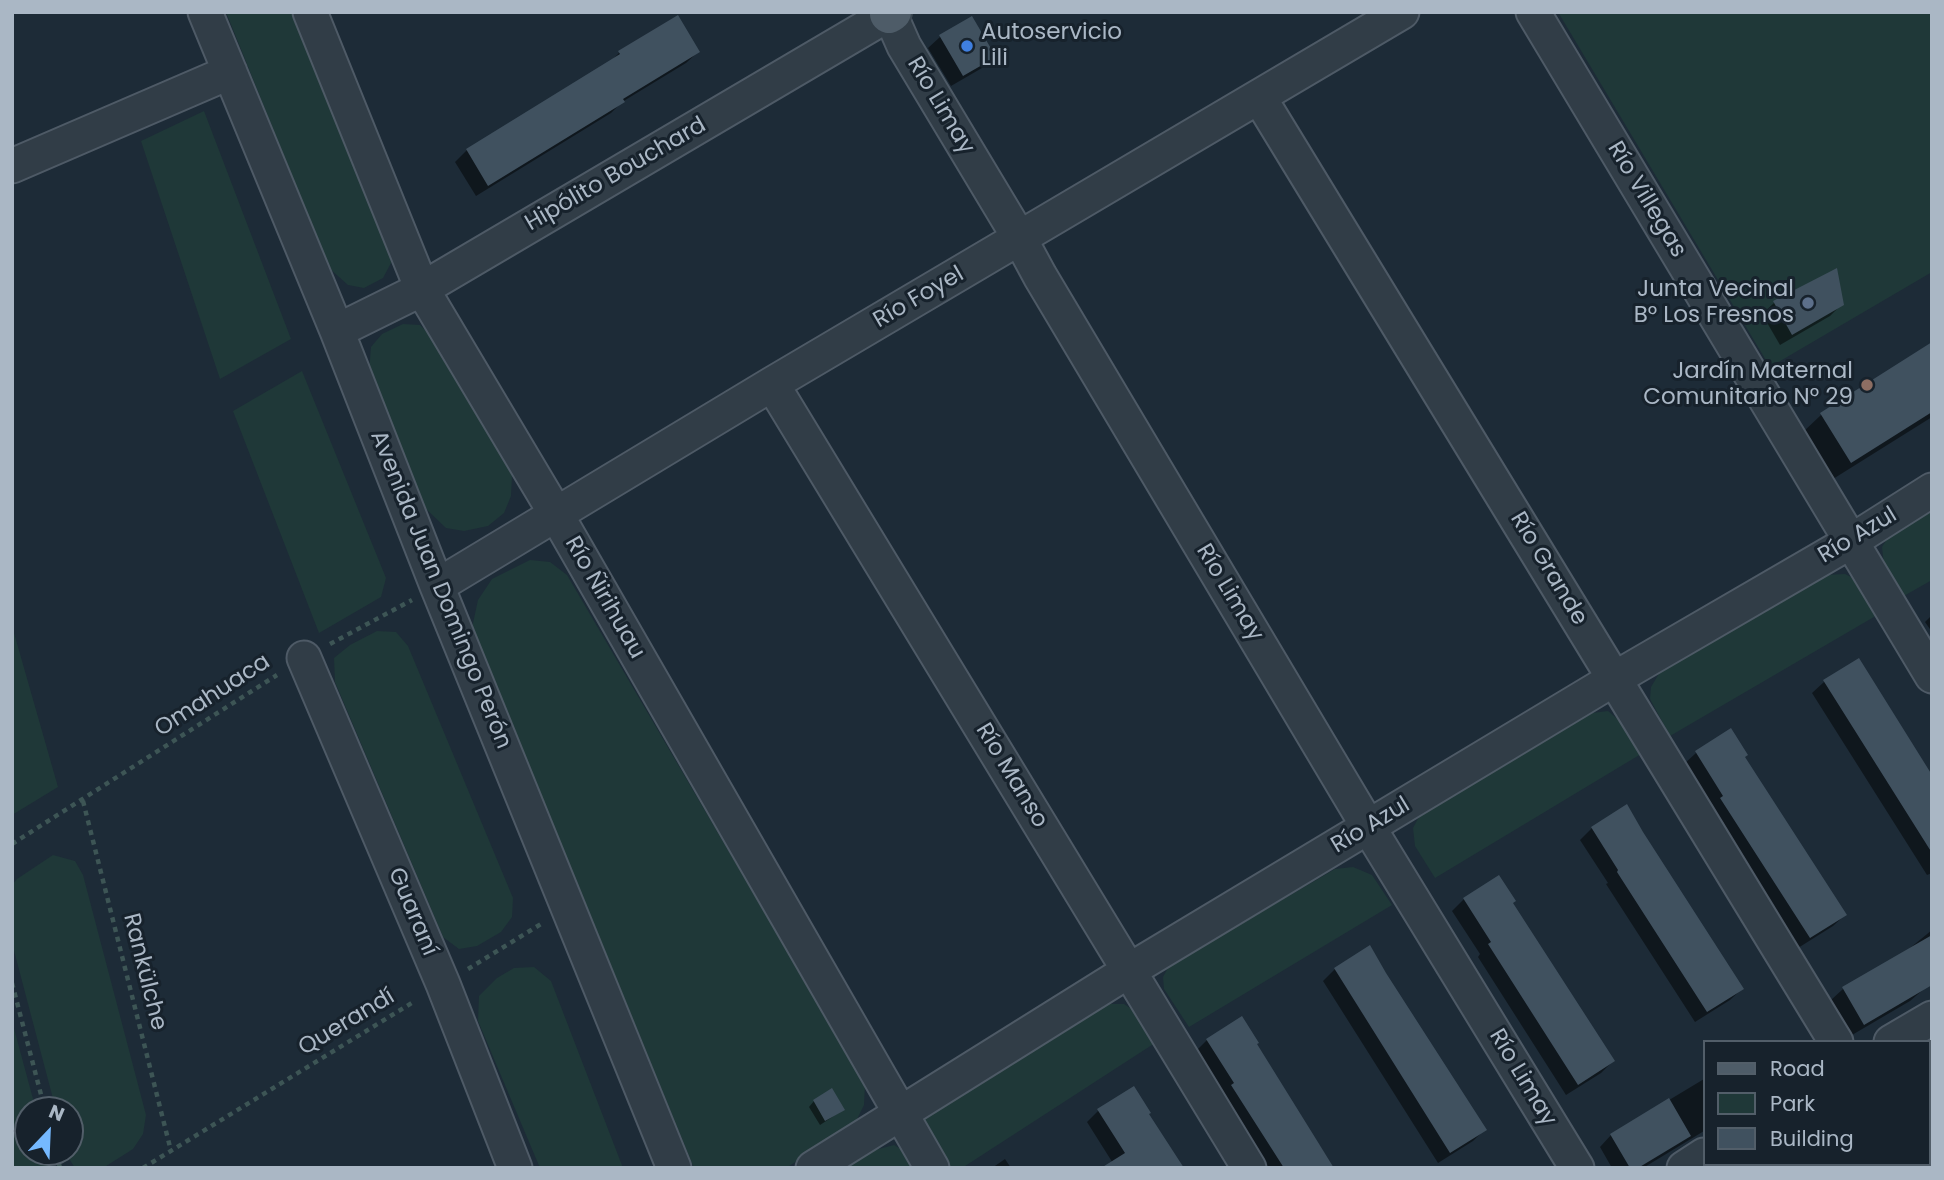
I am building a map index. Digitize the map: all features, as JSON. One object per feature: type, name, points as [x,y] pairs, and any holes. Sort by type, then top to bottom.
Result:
[{"type":"street","name":"Avenida Juan Domingo Perón","points":[[205,12],[337,331],[437,586],[674,1168]]},
{"type":"street","name":"Río Ñirihuau","points":[[310,12],[422,289],[556,514],[932,1168]]},
{"type":"street","name":"Río Foyel","points":[[437,586],[772,384],[1402,12]]},
{"type":"street","name":"Río Villegas","points":[[1533,12],[1932,677]]},
{"type":"street","name":"Hipólito Bouchard","points":[[337,331],[422,289],[889,13]]},
{"type":"street","name":"Río Limay","points":[[889,13],[904,46],[1369,828],[1577,1168]]},
{"type":"street","points":[[12,166],[230,72]]},
{"type":"street","name":"Río Grande","points":[[1259,97],[1835,1040]]},
{"type":"street","name":"Río Manso","points":[[772,384],[1249,1168]]},
{"type":"street","name":"Río Azul","points":[[813,1168],[1130,970],[1614,679],[1850,542],[1932,490]]},
{"type":"street","name":"Guaraní","points":[[304,658],[443,984],[514,1168]]},
{"type":"street","points":[[1894,1040],[1932,1018]]},
{"type":"street","points":[[1684,1168],[1702,1156]]},
{"type":"path","name":"Omahuaca","points":[[12,844],[304,658],[437,586]]},
{"type":"path","name":"Rankülche","points":[[83,801],[171,1151]]},
{"type":"path","name":"Querandí","points":[[143,1168],[568,907]]},
{"type":"path","points":[[12,983],[41,1096]]},
{"type":"green space","points":[[226,12],[295,12],[390,242],[391,263],[383,278],[364,288],[348,285],[329,268]]},
{"type":"green space","points":[[1558,12],[1932,12],[1932,272],[1770,367]]},
{"type":"green space","points":[[204,111],[291,339],[220,379],[141,141]]},
{"type":"green space","points":[[403,324],[420,325],[434,339],[512,475],[511,496],[504,513],[488,526],[464,531],[446,528],[424,507],[369,372],[371,347],[382,334]]},
{"type":"green space","points":[[302,371],[386,578],[381,597],[319,633],[233,411]]},
{"type":"green space","points":[[1932,508],[1932,580],[1902,597],[1884,565],[1882,547],[1892,531]]},
{"type":"green space","points":[[530,560],[550,562],[567,575],[865,1084],[864,1105],[855,1123],[786,1168],[694,1168],[472,628],[478,600],[492,579]]},
{"type":"green space","points":[[1845,574],[1861,582],[1879,614],[1670,736],[1650,699],[1651,687],[1660,672],[1825,575]]},
{"type":"green space","points":[[12,626],[58,787],[12,815]]},
{"type":"green space","points":[[377,631],[396,632],[408,646],[513,898],[512,917],[501,932],[477,946],[459,949],[443,937],[335,682],[334,658],[350,645]]},
{"type":"green space","points":[[1608,711],[1621,722],[1641,754],[1435,878],[1415,846],[1413,828],[1421,813],[1592,713]]},
{"type":"green space","points":[[53,855],[75,861],[83,875],[146,1115],[143,1134],[133,1149],[103,1168],[74,1166],[84,1166],[84,1096],[52,1096],[12,943],[12,885]]},
{"type":"green space","points":[[1353,867],[1372,875],[1392,905],[1189,1027],[1164,989],[1163,977],[1169,966],[1335,869]]},
{"type":"green space","points":[[534,967],[551,981],[623,1168],[540,1168],[478,1021],[479,996],[497,978],[514,968]]},
{"type":"green space","points":[[1108,1004],[1124,1004],[1136,1012],[1155,1043],[962,1168],[943,1168],[920,1121],[930,1109]]},
{"type":"green space","points":[[12,1021],[32,1096],[14,1096],[14,1166],[52,1168],[12,1168]]},
{"type":"green space","points":[[894,1145],[911,1155],[919,1168],[846,1168],[875,1150]]},
{"type":"building","points":[[678,15],[700,52],[623,99],[625,102],[488,186],[466,149]]},
{"type":"building","name":"Autoservicio Lili","points":[[972,16],[996,57],[963,76],[939,35]]},
{"type":"building","name":"Junta Vecinal B° Los Fresnos","points":[[1837,268],[1844,305],[1792,335],[1773,301]]},
{"type":"building","name":"Jardín Maternal Comunitario N° 29","points":[[1932,342],[1932,412],[1851,463],[1820,413]]},
{"type":"building","points":[[1859,658],[1932,775],[1932,853],[1823,680]]},
{"type":"building","points":[[1731,728],[1748,755],[1745,757],[1847,915],[1810,938],[1720,798],[1723,796],[1695,751]]},
{"type":"building","points":[[1627,804],[1744,989],[1707,1012],[1591,827]]},
{"type":"building","points":[[1499,875],[1516,901],[1513,903],[1615,1061],[1578,1085],[1488,944],[1491,942],[1463,898]]},
{"type":"building","points":[[1932,935],[1932,985],[1864,1025],[1842,987]]},
{"type":"building","points":[[1370,945],[1487,1130],[1450,1153],[1334,968]]},
{"type":"building","points":[[1242,1016],[1334,1168],[1284,1168],[1231,1085],[1234,1083],[1206,1039]]},
{"type":"building","points":[[1134,1086],[1184,1168],[1101,1168],[1125,1153],[1097,1109]]},
{"type":"building","points":[[832,1088],[845,1110],[825,1121],[813,1100]]},
{"type":"building","points":[[1669,1098],[1691,1136],[1638,1168],[1630,1168],[1610,1134]]},
{"type":"place","name":"Autoservicio Lili","points":[[967,46]]},
{"type":"place","name":"Junta Vecinal B° Los Fresnos","points":[[1808,303]]},
{"type":"place","name":"Jardín Maternal Comunitario N° 29","points":[[1867,385]]}]
